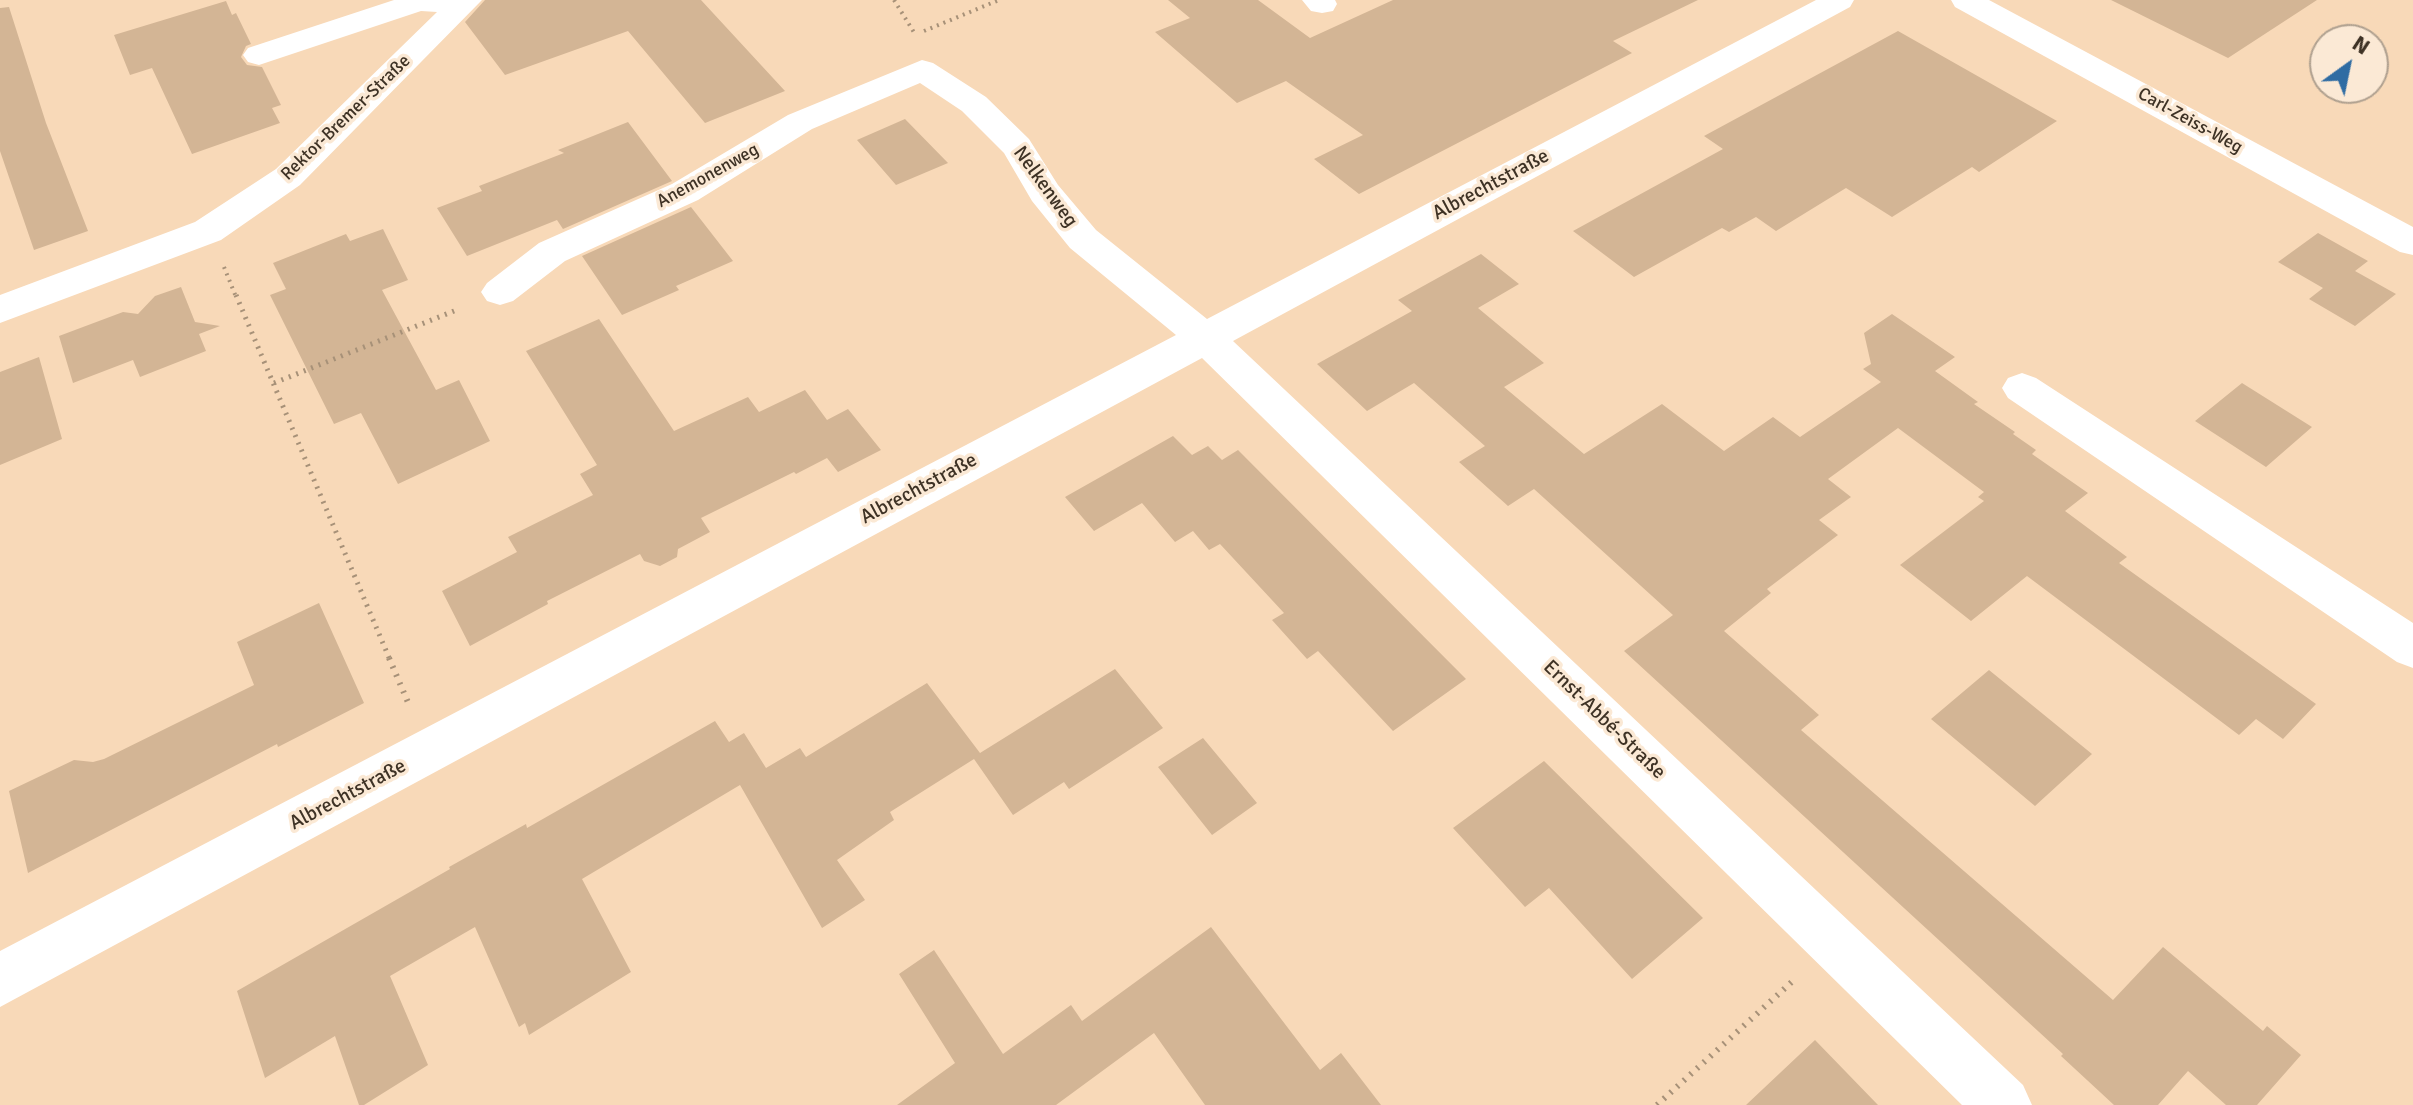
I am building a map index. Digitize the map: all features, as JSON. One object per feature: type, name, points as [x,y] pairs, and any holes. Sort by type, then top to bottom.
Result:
[{"type":"street","name":"Albrechtstraße","points":[[0,980],[1839,0]]},
{"type":"street","name":"Carl-Zeiss-Weg","points":[[1966,0],[2413,243]]},
{"type":"street","name":"Rektor-Bremer-Straße","points":[[259,55],[419,2],[464,2]]},
{"type":"street","name":"Rektor-Bremer-Straße","points":[[0,310],[208,231],[288,177],[464,2]]},
{"type":"street","name":"Nelkenweg","points":[[922,70],[974,104],[1017,147],[1045,193],[1083,239],[1204,337]]},
{"type":"street","name":"Anemonenweg","points":[[500,292],[552,252],[685,192],[800,122],[922,70]]},
{"type":"street","name":"Ernst-Abbé-Straße","points":[[1204,337],[2003,1105]]},
{"type":"street","points":[[2022,388],[2413,648]]},
{"type":"path","points":[[916,35],[999,0]]},
{"type":"path","points":[[208,231],[429,752]]},
{"type":"path","points":[[274,383],[500,292]]},
{"type":"path","points":[[1657,1105],[1835,942]]},
{"type":"building","points":[[485,0],[701,0],[785,91],[705,123],[628,31],[505,75],[465,22]]},
{"type":"building","points":[[1168,0],[1258,0],[1310,38],[1393,0],[1698,0],[1613,41],[1632,53],[1359,194],[1314,159],[1363,135],[1286,81],[1237,103],[1155,32],[1190,18]]},
{"type":"building","points":[[2111,0],[2317,0],[2228,58]]},
{"type":"building","points":[[226,1],[232,15],[236,13],[251,44],[246,46],[241,57],[247,65],[262,67],[281,105],[272,108],[280,123],[192,154],[152,68],[130,75],[114,35]]},
{"type":"building","points":[[9,7],[46,123],[88,231],[34,250],[0,151],[0,8]]},
{"type":"building","points":[[1898,31],[2057,121],[1979,172],[1972,167],[1892,217],[1846,188],[1776,231],[1756,217],[1729,232],[1722,228],[1634,277],[1573,231],[1723,149],[1704,136]]},
{"type":"building","points":[[905,119],[948,163],[896,185],[857,140]]},
{"type":"building","points":[[628,122],[672,181],[563,229],[557,220],[467,256],[437,208],[482,191],[479,186],[564,153],[558,150]]},
{"type":"building","points":[[691,207],[733,261],[676,286],[679,290],[622,315],[582,256]]},
{"type":"building","points":[[383,229],[408,280],[382,290],[436,390],[459,380],[490,441],[398,484],[361,413],[334,424],[270,295],[286,289],[273,263],[346,234],[350,241]]},
{"type":"building","points":[[2318,233],[2368,261],[2355,271],[2396,294],[2355,326],[2309,299],[2323,288],[2278,262]]},
{"type":"building","points":[[1481,254],[1519,284],[1478,308],[1544,363],[1504,387],[1584,454],[1662,404],[1724,451],[1773,417],[1800,437],[1881,382],[1863,369],[1871,364],[1864,333],[1892,314],[1955,357],[1935,371],[1978,402],[1974,404],[2015,432],[2013,434],[2036,450],[2032,454],[2088,493],[2065,511],[2127,557],[2119,563],[2316,704],[2283,739],[2256,719],[2239,735],[2027,576],[1971,621],[1900,565],[1984,501],[1978,497],[1984,492],[1898,428],[1828,479],[1851,497],[1819,520],[1838,535],[1767,589],[1771,593],[1724,631],[1819,715],[1801,730],[2113,1000],[2163,947],[2263,1031],[2267,1026],[2301,1055],[2257,1105],[2226,1105],[2188,1071],[2158,1105],[2114,1105],[2061,1056],[2063,1054],[1624,651],[1673,615],[1534,489],[1508,506],[1459,462],[1485,446],[1414,383],[1367,411],[1317,364],[1412,311],[1398,300]]},
{"type":"building","points":[[181,287],[195,322],[220,326],[199,334],[206,351],[140,377],[133,360],[73,383],[59,336],[123,312],[138,314],[155,296]]},
{"type":"building","points":[[599,319],[674,431],[748,397],[759,412],[805,390],[827,420],[848,409],[881,450],[838,472],[827,458],[796,474],[794,472],[701,518],[710,532],[678,549],[677,557],[660,566],[644,561],[640,554],[547,601],[548,604],[470,646],[442,591],[517,552],[508,537],[593,495],[580,474],[597,465],[526,351]]},
{"type":"building","points":[[39,357],[62,439],[0,465],[0,372]]},
{"type":"building","points":[[2242,383],[2312,427],[2266,467],[2195,421]]},
{"type":"building","points":[[1173,436],[1192,455],[1208,446],[1222,460],[1238,450],[1466,679],[1393,731],[1318,651],[1307,659],[1272,620],[1284,613],[1220,544],[1209,550],[1193,531],[1175,542],[1142,503],[1094,531],[1065,497]]},
{"type":"building","points":[[319,603],[364,703],[278,747],[277,744],[28,873],[9,791],[74,760],[93,762],[104,759],[254,685],[237,642]]},
{"type":"building","points":[[1115,669],[1163,728],[1069,789],[1064,782],[1013,815],[974,759],[890,812],[894,820],[837,860],[865,900],[822,928],[740,785],[582,879],[631,972],[529,1035],[525,1023],[519,1027],[475,927],[390,976],[428,1065],[364,1105],[359,1105],[335,1036],[265,1078],[237,991],[449,867],[526,824],[527,828],[715,721],[729,742],[744,733],[766,768],[800,748],[806,757],[927,683],[980,753]]},
{"type":"building","points":[[1989,670],[2092,754],[2035,806],[1931,719]]},
{"type":"building","points":[[1203,738],[1257,803],[1212,835],[1158,767]]},
{"type":"building","points":[[1544,761],[1703,918],[1632,979],[1549,888],[1525,907],[1453,828]]},
{"type":"building","points":[[1211,927],[1320,1070],[1341,1053],[1381,1105],[1205,1105],[1154,1033],[1056,1105],[897,1105],[955,1063],[899,974],[934,950],[1003,1054],[1071,1005],[1082,1021]]},
{"type":"building","points":[[1815,1040],[1878,1105],[1746,1105]]}]
